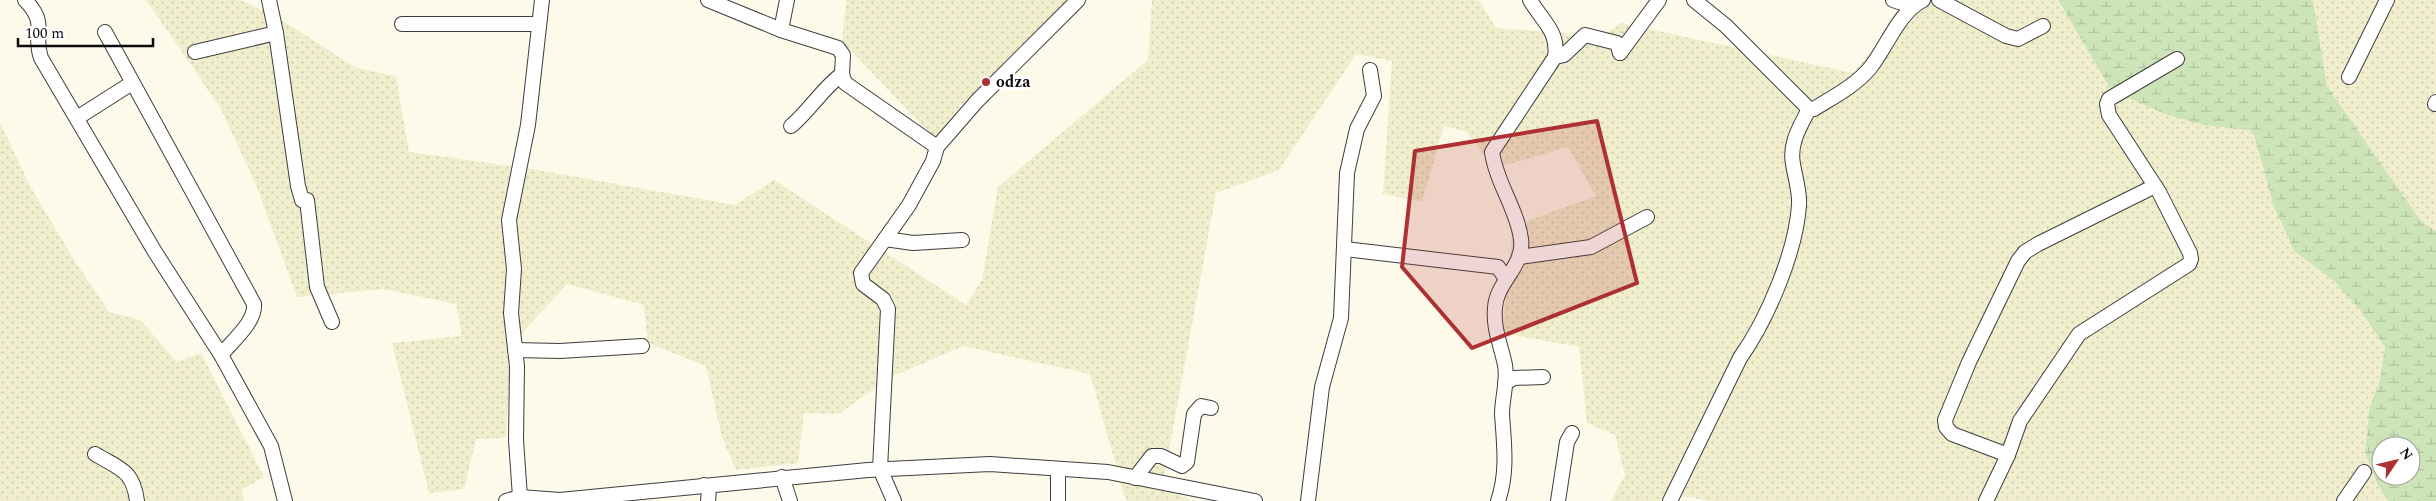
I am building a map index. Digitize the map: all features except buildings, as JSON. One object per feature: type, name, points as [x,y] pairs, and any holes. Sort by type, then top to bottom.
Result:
[{"type":"street","points":[[25,0],[37,15],[40,28],[37,48],[41,58],[155,252],[221,356],[271,446],[285,501]]},
{"type":"street","points":[[269,0],[276,33],[298,186],[302,200],[307,200],[317,287],[332,322]]},
{"type":"street","points":[[520,497],[516,440],[518,403],[511,313],[514,261],[509,220],[528,125],[542,0]]},
{"type":"street","points":[[708,0],[781,30],[838,48],[843,55],[842,74],[845,83],[850,88],[938,147]]},
{"type":"street","points":[[781,30],[787,0]]},
{"type":"street","points":[[894,501],[880,469],[888,309],[883,299],[863,284],[860,278],[861,273],[909,205],[933,162],[938,147],[976,101],[1078,0]]},
{"type":"street","points":[[1498,501],[1506,465],[1502,413],[1505,366],[1497,338],[1495,306],[1506,279],[1520,257],[1521,239],[1504,187],[1494,168],[1492,152],[1555,58],[1557,44],[1549,27],[1530,0]]},
{"type":"street","points":[[1555,58],[1564,55],[1585,35],[1617,43],[1620,53],[1659,0]]},
{"type":"street","points":[[1694,0],[1726,26],[1809,110]]},
{"type":"street","points":[[1670,501],[1740,358],[1755,337],[1786,265],[1799,205],[1792,161],[1794,138],[1809,110],[1814,109],[1856,82],[1869,69],[1917,3],[1893,0]]},
{"type":"street","points":[[1939,0],[2006,36],[2018,39],[2043,26]]},
{"type":"street","points":[[2349,77],[2387,0]]},
{"type":"street","points":[[402,24],[539,24]]},
{"type":"street","points":[[105,32],[254,304],[255,312],[251,322],[221,356]]},
{"type":"street","points":[[195,52],[276,33]]},
{"type":"street","points":[[1986,501],[2008,455],[2020,421],[2079,334],[2189,264],[2191,259],[2190,253],[2155,186],[2109,115],[2107,104],[2109,99],[2177,59]]},
{"type":"street","points":[[1308,501],[1322,387],[1341,318],[1347,173],[1356,130],[1374,96],[1370,70]]},
{"type":"street","points":[[791,126],[804,114],[830,82],[842,74]]},
{"type":"street","points":[[77,118],[132,83]]},
{"type":"street","points":[[2008,455],[1952,434],[1946,427],[1946,420],[1969,362],[2018,261],[2025,252],[2038,244],[2155,186]]},
{"type":"street","points":[[1520,257],[1591,247],[1647,216]]},
{"type":"street","points":[[885,239],[913,243],[962,240]]},
{"type":"street","points":[[1345,249],[1498,267],[1506,279]]},
{"type":"street","points":[[515,350],[560,351],[642,346]]},
{"type":"street","points":[[1505,383],[1514,378],[1543,377]]},
{"type":"street","points":[[1135,478],[1152,456],[1161,456],[1182,466],[1187,462],[1194,414],[1201,406],[1211,408]]},
{"type":"street","points":[[1558,501],[1567,442],[1572,433]]},
{"type":"street","points":[[95,454],[127,473],[135,484],[137,501]]},
{"type":"street","points":[[506,501],[520,497],[560,500],[880,469],[990,464],[1108,472],[1249,501]]},
{"type":"street","points":[[1058,469],[1058,501]]},
{"type":"street","points":[[2344,501],[2364,472]]},
{"type":"street","points":[[782,477],[790,501]]},
{"type":"street","points":[[704,485],[708,489],[708,501]]},
{"type":"highlighted area","points":[[1597,121],[1637,283],[1472,348],[1402,267],[1415,151]]},
{"type":"shaded area","points":[[146,0],[240,0],[277,17],[356,68],[396,76],[409,152],[532,169],[735,205],[774,180],[966,305],[982,280],[998,187],[1148,60],[1152,0],[1479,0],[1496,28],[1603,36],[1621,23],[1853,73],[1887,33],[1923,0],[2058,0],[2111,90],[2204,125],[2253,131],[2273,204],[2294,251],[2334,281],[2360,310],[2385,347],[2380,380],[2370,406],[2373,436],[2371,436],[2371,486],[2379,486],[2388,501],[1710,501],[1669,494],[1666,501],[1611,501],[1625,475],[1615,435],[1587,423],[1579,347],[1502,333],[1513,226],[1596,196],[1568,147],[1494,168],[1467,132],[1444,126],[1422,202],[1383,194],[1392,61],[1356,54],[1279,170],[1216,193],[1163,484],[1191,501],[1126,501],[1090,374],[963,346],[889,378],[839,414],[804,413],[798,463],[736,470],[722,437],[706,366],[648,343],[644,305],[567,284],[511,345],[506,438],[476,439],[464,489],[429,493],[392,343],[462,336],[456,304],[384,289],[297,297],[257,187],[220,107]]},
{"type":"shaded area","points":[[846,0],[1070,0],[957,110],[935,139],[842,41]]},
{"type":"shaded area","points":[[2313,0],[2436,0],[2436,231],[2421,221],[2327,86]]},
{"type":"shaded area","points":[[0,122],[31,188],[76,263],[109,312],[140,320],[177,362],[201,353],[264,477],[241,490],[244,501],[0,501]]},
{"type":"green space","points":[[2058,0],[2313,0],[2327,86],[2421,221],[2436,231],[2436,501],[2388,501],[2379,486],[2421,486],[2421,436],[2371,436],[2371,468],[2365,452],[2370,406],[2380,380],[2385,347],[2360,310],[2334,281],[2294,251],[2273,204],[2253,131],[2204,125],[2165,114],[2111,90]]},
{"type":"place","name":"odza","points":[[986,82]]}]
